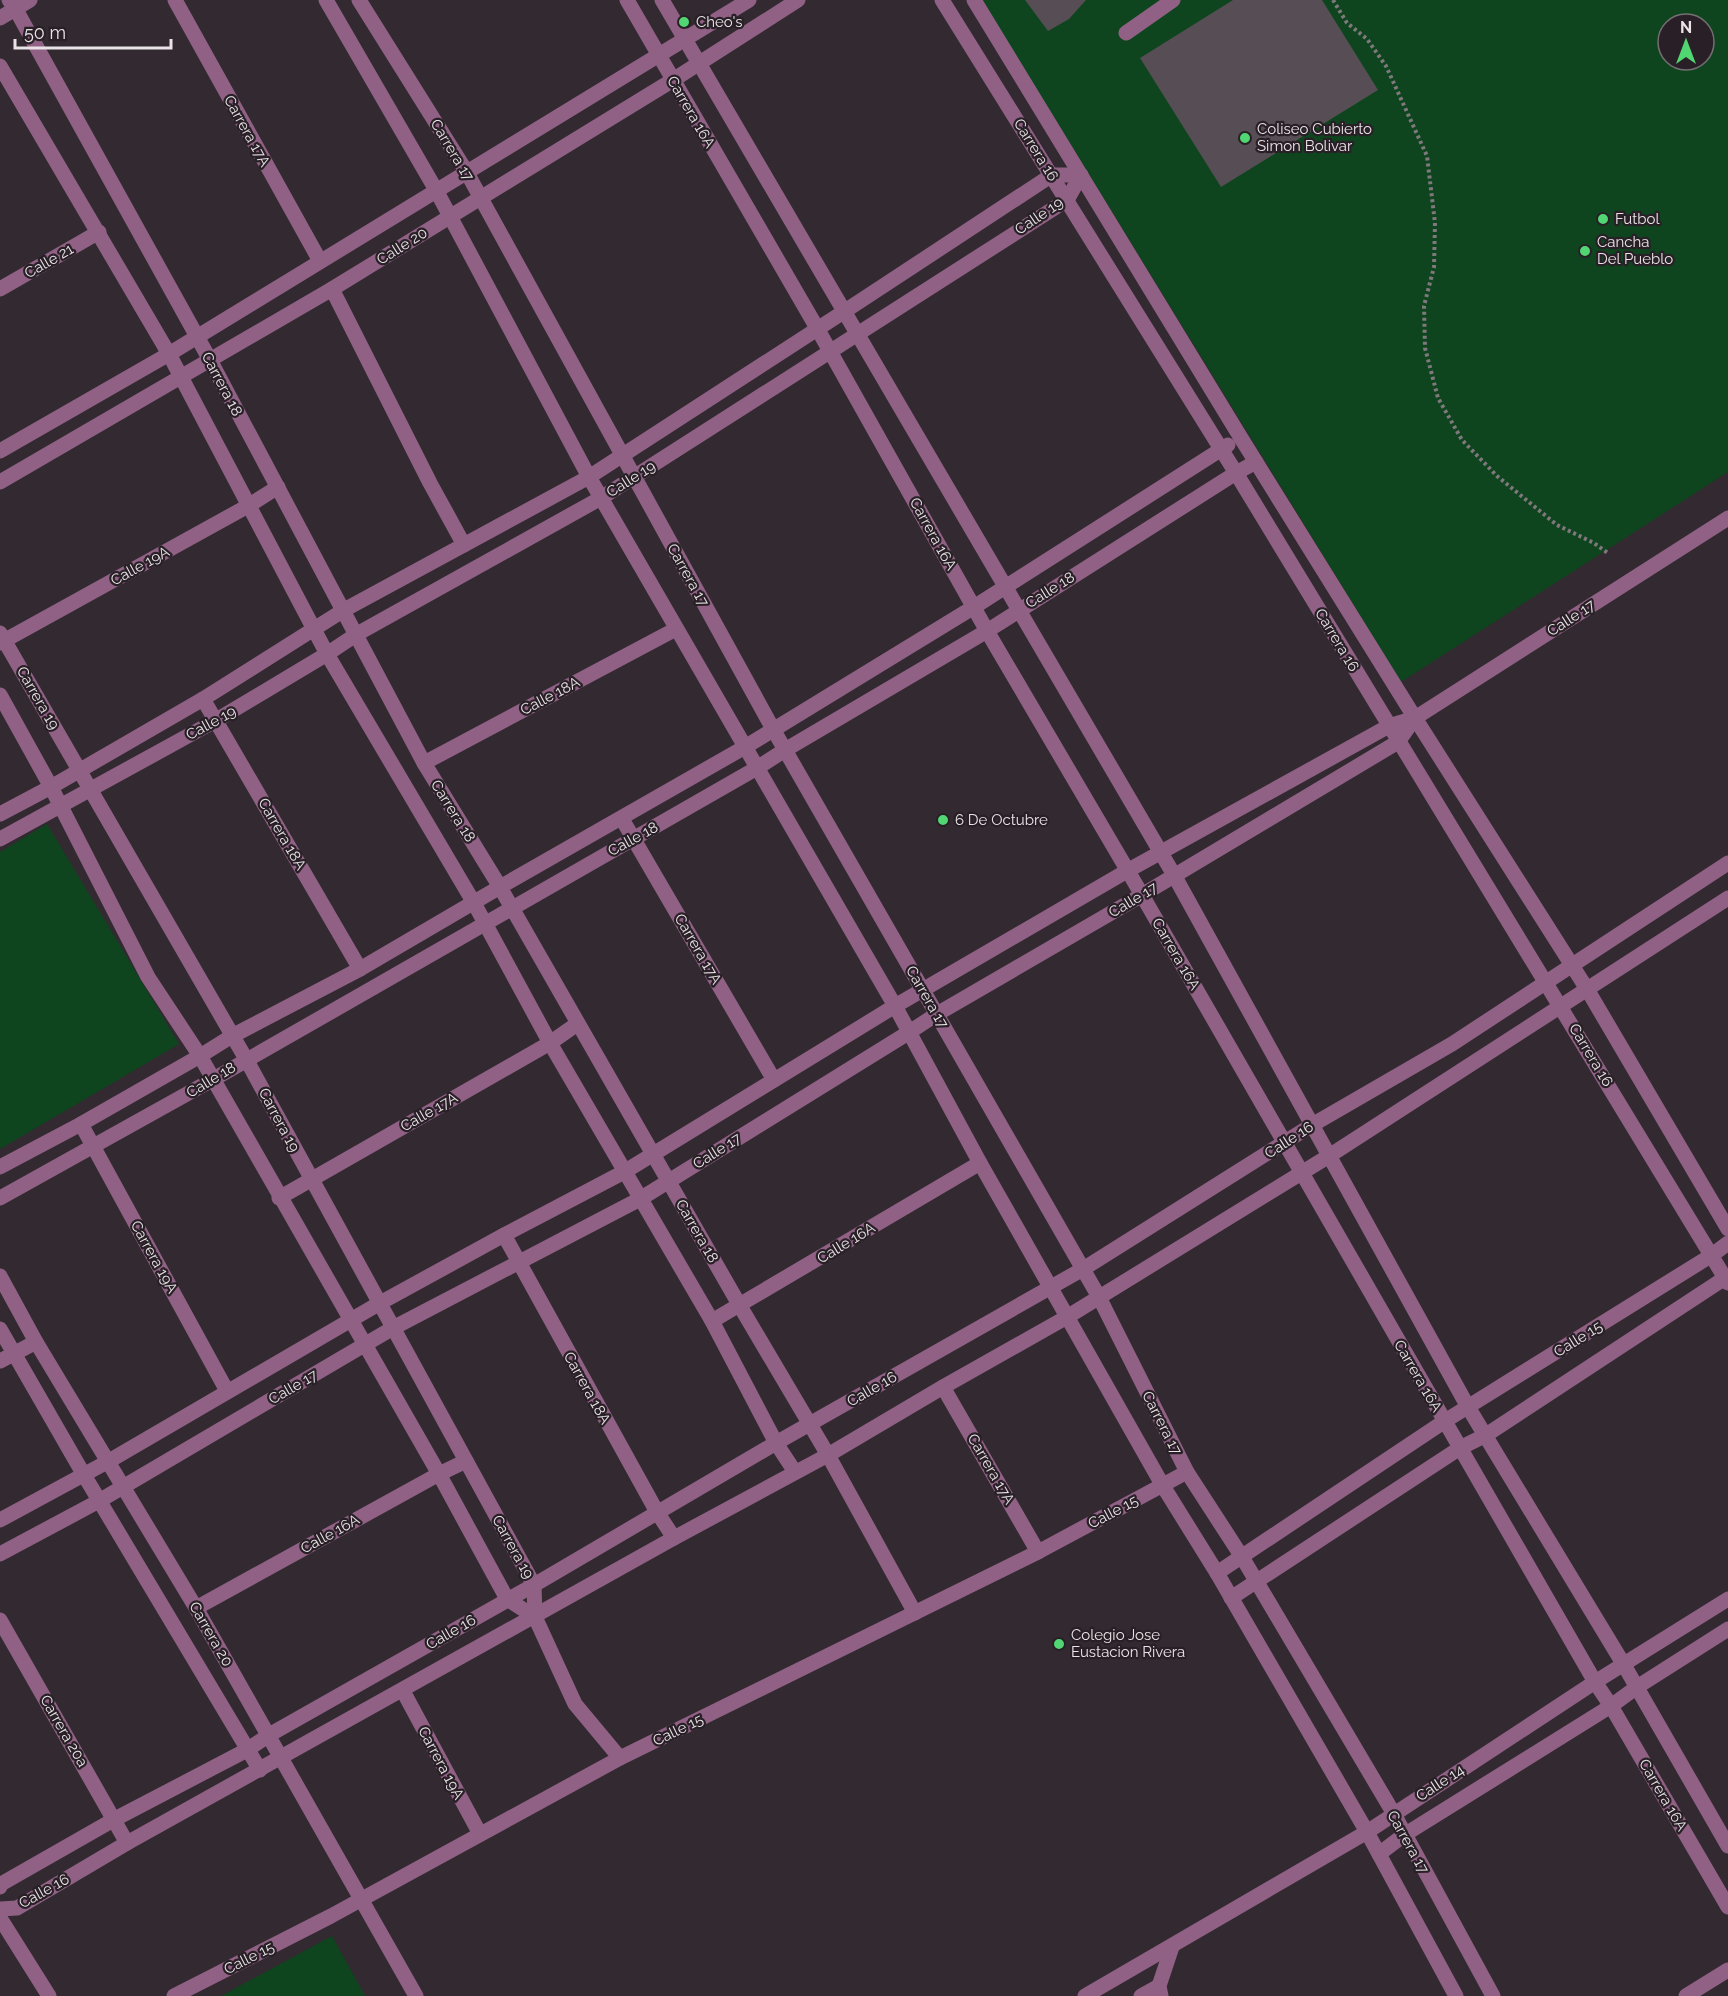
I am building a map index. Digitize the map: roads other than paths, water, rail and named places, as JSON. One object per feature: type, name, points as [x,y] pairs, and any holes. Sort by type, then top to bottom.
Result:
[{"type":"street","points":[[0,18],[12,4],[30,0]]},
{"type":"street","name":"Carrera 17A","points":[[175,0],[320,261]]},
{"type":"street","name":"Carrera 17","points":[[326,0],[436,190],[589,477],[895,1006],[980,1163],[1163,1486],[1217,1573],[1367,1832],[1456,1996]]},
{"type":"street","name":"Carrera 17","points":[[359,0],[466,171],[773,729],[1099,1296],[1187,1473],[1242,1557],[1394,1814],[1492,1996]]},
{"type":"street","name":"Carrera 16A","points":[[627,0],[817,328],[987,631],[1142,895],[1595,1682],[1728,1907]]},
{"type":"street","name":"Carrera 16A","points":[[662,0],[1174,875],[1468,1407],[1624,1665],[1728,1846]]},
{"type":"street","name":"Calle 20","points":[[0,451],[169,354],[749,0]]},
{"type":"street","name":"Calle 20","points":[[0,482],[332,289],[673,80],[798,0]]},
{"type":"street","name":"Carrera 16","points":[[942,0],[1236,473],[1727,1279]]},
{"type":"street","name":"Carrera 16","points":[[974,0],[1241,438],[1587,989],[1728,1229]]},
{"type":"street","points":[[1126,33],[1173,0]]},
{"type":"street","name":"Carrera 18","points":[[12,4],[210,360],[424,763],[512,907],[740,1306],[828,1455],[915,1613]]},
{"type":"street","name":"Carrera 18","points":[[0,66],[169,354],[314,631],[485,922],[550,1043],[712,1321],[776,1443],[795,1473]]},
{"type":"street","name":"Calle 19","points":[[0,814],[203,699],[344,610],[589,477],[1052,175],[1081,175],[1067,200],[857,332],[634,478],[357,634],[215,721],[0,839]]},
{"type":"street","name":"Calle 21","points":[[0,289],[99,232]]},
{"type":"street","points":[[332,289],[430,483],[464,545]]},
{"type":"street","name":"Calle 18","points":[[0,1167],[81,1124],[232,1036],[360,969],[745,747],[974,607],[1241,438]]},
{"type":"street","name":"Calle 18","points":[[0,1198],[212,1080],[758,768],[987,631],[1256,462]]},
{"type":"street","name":"Calle 19A","points":[[1,639],[248,506],[278,487]]},
{"type":"street","name":"Calle 17","points":[[0,1520],[109,1461],[380,1303],[624,1172],[895,1006],[1160,851],[1389,726],[1415,718],[1728,518]]},
{"type":"street","name":"Calle 18A","points":[[424,763],[676,629]]},
{"type":"street","name":"Carrera 19","points":[[1,639],[80,770],[246,1059],[534,1585],[535,1617],[575,1704],[620,1758]]},
{"type":"street","name":"Carrera 19","points":[[0,695],[51,787],[148,977],[200,1056],[279,1198],[439,1474],[507,1599],[535,1617]]},
{"type":"street","name":"Carrera 18A","points":[[203,699],[360,969]]},
{"type":"street","name":"Calle 17","points":[[0,1554],[99,1501],[393,1328],[640,1199],[937,1014],[1398,742],[1415,718]]},
{"type":"street","name":"Carrera 17A","points":[[622,819],[774,1080]]},
{"type":"street","name":"Calle 16","points":[[0,1887],[1,1884],[115,1819],[247,1750],[268,1735],[534,1585],[776,1443],[1083,1269],[1312,1125],[1452,1044],[1728,863]]},
{"type":"street","name":"Calle 16","points":[[0,1909],[16,1908],[127,1843],[674,1538],[828,1455],[1067,1317],[1329,1156],[1728,898]]},
{"type":"street","name":"Calle 17A","points":[[279,1198],[550,1043],[578,1024]]},
{"type":"street","name":"Carrera 19A","points":[[81,1124],[227,1391]]},
{"type":"street","name":"Calle 16A","points":[[712,1321],[980,1163]]},
{"type":"street","name":"Carrera 18A","points":[[504,1235],[657,1512],[674,1538]]},
{"type":"street","name":"Calle 15","points":[[1217,1573],[1445,1421],[1712,1256],[1728,1243]]},
{"type":"street","name":"Carrera 20","points":[[0,1276],[36,1342],[196,1608],[416,1996]]},
{"type":"street","name":"Calle 15","points":[[1231,1598],[1727,1279]]},
{"type":"street","name":"Carrera 20","points":[[0,1329],[99,1501],[260,1770]]},
{"type":"street","points":[[0,1361],[36,1342]]},
{"type":"street","name":"Carrera 17A","points":[[943,1387],[1038,1551]]},
{"type":"street","name":"Calle 16A","points":[[196,1608],[466,1461]]},
{"type":"street","name":"Calle 15","points":[[174,1996],[362,1899],[620,1758],[915,1613],[1187,1473]]},
{"type":"street","name":"Calle 14","points":[[1086,1996],[1367,1832],[1595,1682],[1728,1599]]},
{"type":"street","name":"Carrera 20a","points":[[0,1620],[127,1843]]},
{"type":"street","name":"Calle 14","points":[[1379,1854],[1404,1835],[1611,1706],[1728,1629]]},
{"type":"street","name":"Carrera 19A","points":[[403,1690],[480,1834]]},
{"type":"street","points":[[0,1918],[49,1996]]},
{"type":"street","points":[[1141,1996],[1160,1991],[1172,1947]]},
{"type":"street","points":[[1686,1996],[1728,1970]]},
{"type":"place","name":"Cheo's","points":[[684,22]]},
{"type":"place","name":"Coliseo Cubierto Simon Bolivar","points":[[1245,138]]},
{"type":"place","name":"Futbol","points":[[1603,219]]},
{"type":"place","name":"Cancha Del Pueblo","points":[[1585,251]]},
{"type":"place","name":"6 De Octubre","points":[[943,820]]},
{"type":"place","name":"Colegio Jose Eustacion Rivera","points":[[1059,1644]]}]
